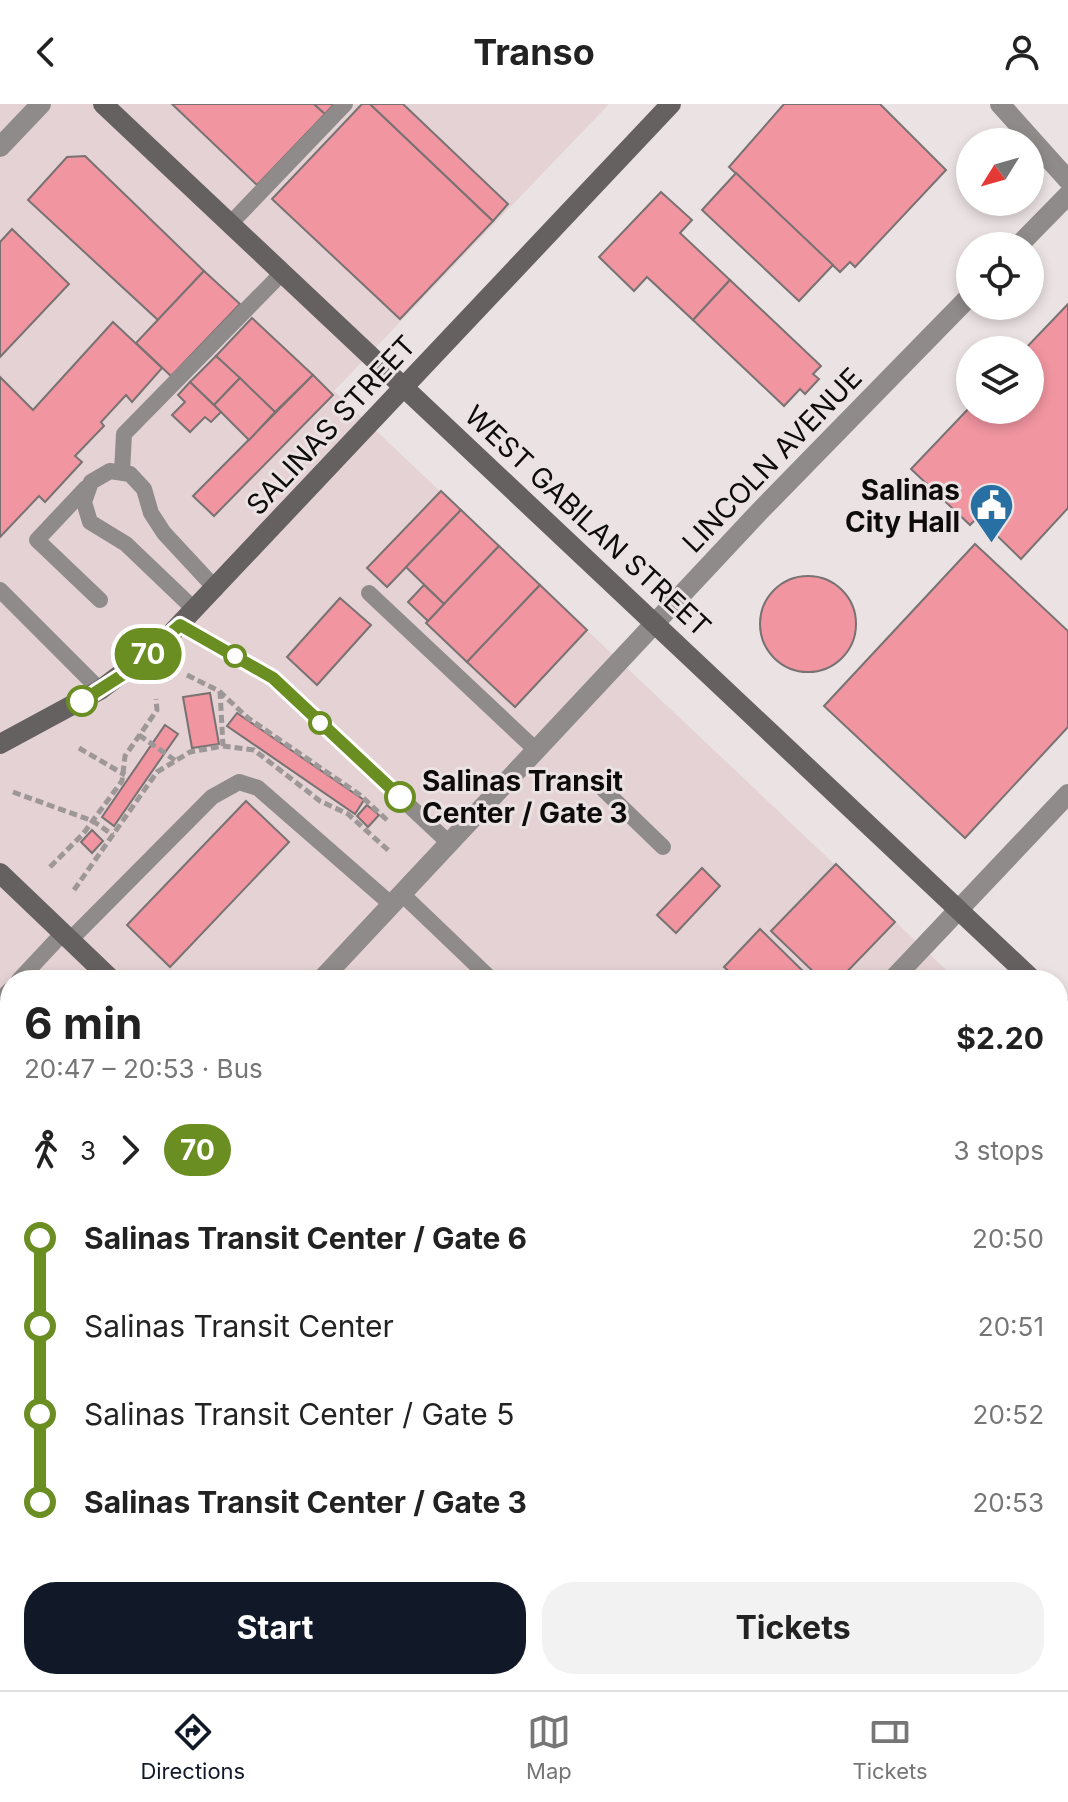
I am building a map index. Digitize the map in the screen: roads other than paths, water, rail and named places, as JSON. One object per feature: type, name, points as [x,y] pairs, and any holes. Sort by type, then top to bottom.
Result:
[{"type":"street","points":[[0,147],[41,104]]},
{"type":"street","name":"WEST GABILAN STREET","points":[[103,104],[1022,970]]},
{"type":"street","name":"SALINAS STREET","points":[[2,748],[127,672],[188,618],[671,104]]},
{"type":"street","points":[[1000,104],[1068,180]]},
{"type":"street","points":[[1032,232],[1068,195]]},
{"type":"street","name":"LINCOLN AVENUE","points":[[330,970],[655,623],[956,311]]},
{"type":"street","points":[[901,970],[1068,794]]},
{"type":"street","points":[[0,873],[102,970]]},
{"type":"lane","points":[[230,224],[345,104]]},
{"type":"lane","points":[[122,472],[124,434],[283,272]]},
{"type":"lane","points":[[100,600],[37,540],[91,482],[110,471],[122,472],[138,480],[164,533],[216,589]]},
{"type":"lane","points":[[91,482],[84,502],[90,522],[126,544],[188,618],[273,678],[449,843]]},
{"type":"lane","points":[[0,590],[100,690]]},
{"type":"lane","points":[[369,593],[536,750]]},
{"type":"lane","points":[[30,970],[212,797],[239,782],[258,788],[480,970]]},
{"type":"lane","points":[[603,789],[663,847]]},
{"type":"place","name":"Salinas City Hall","points":[[991,545]]},
{"type":"place","name":"Salinas Transit Center / Gate 3","points":[[400,797]]}]
